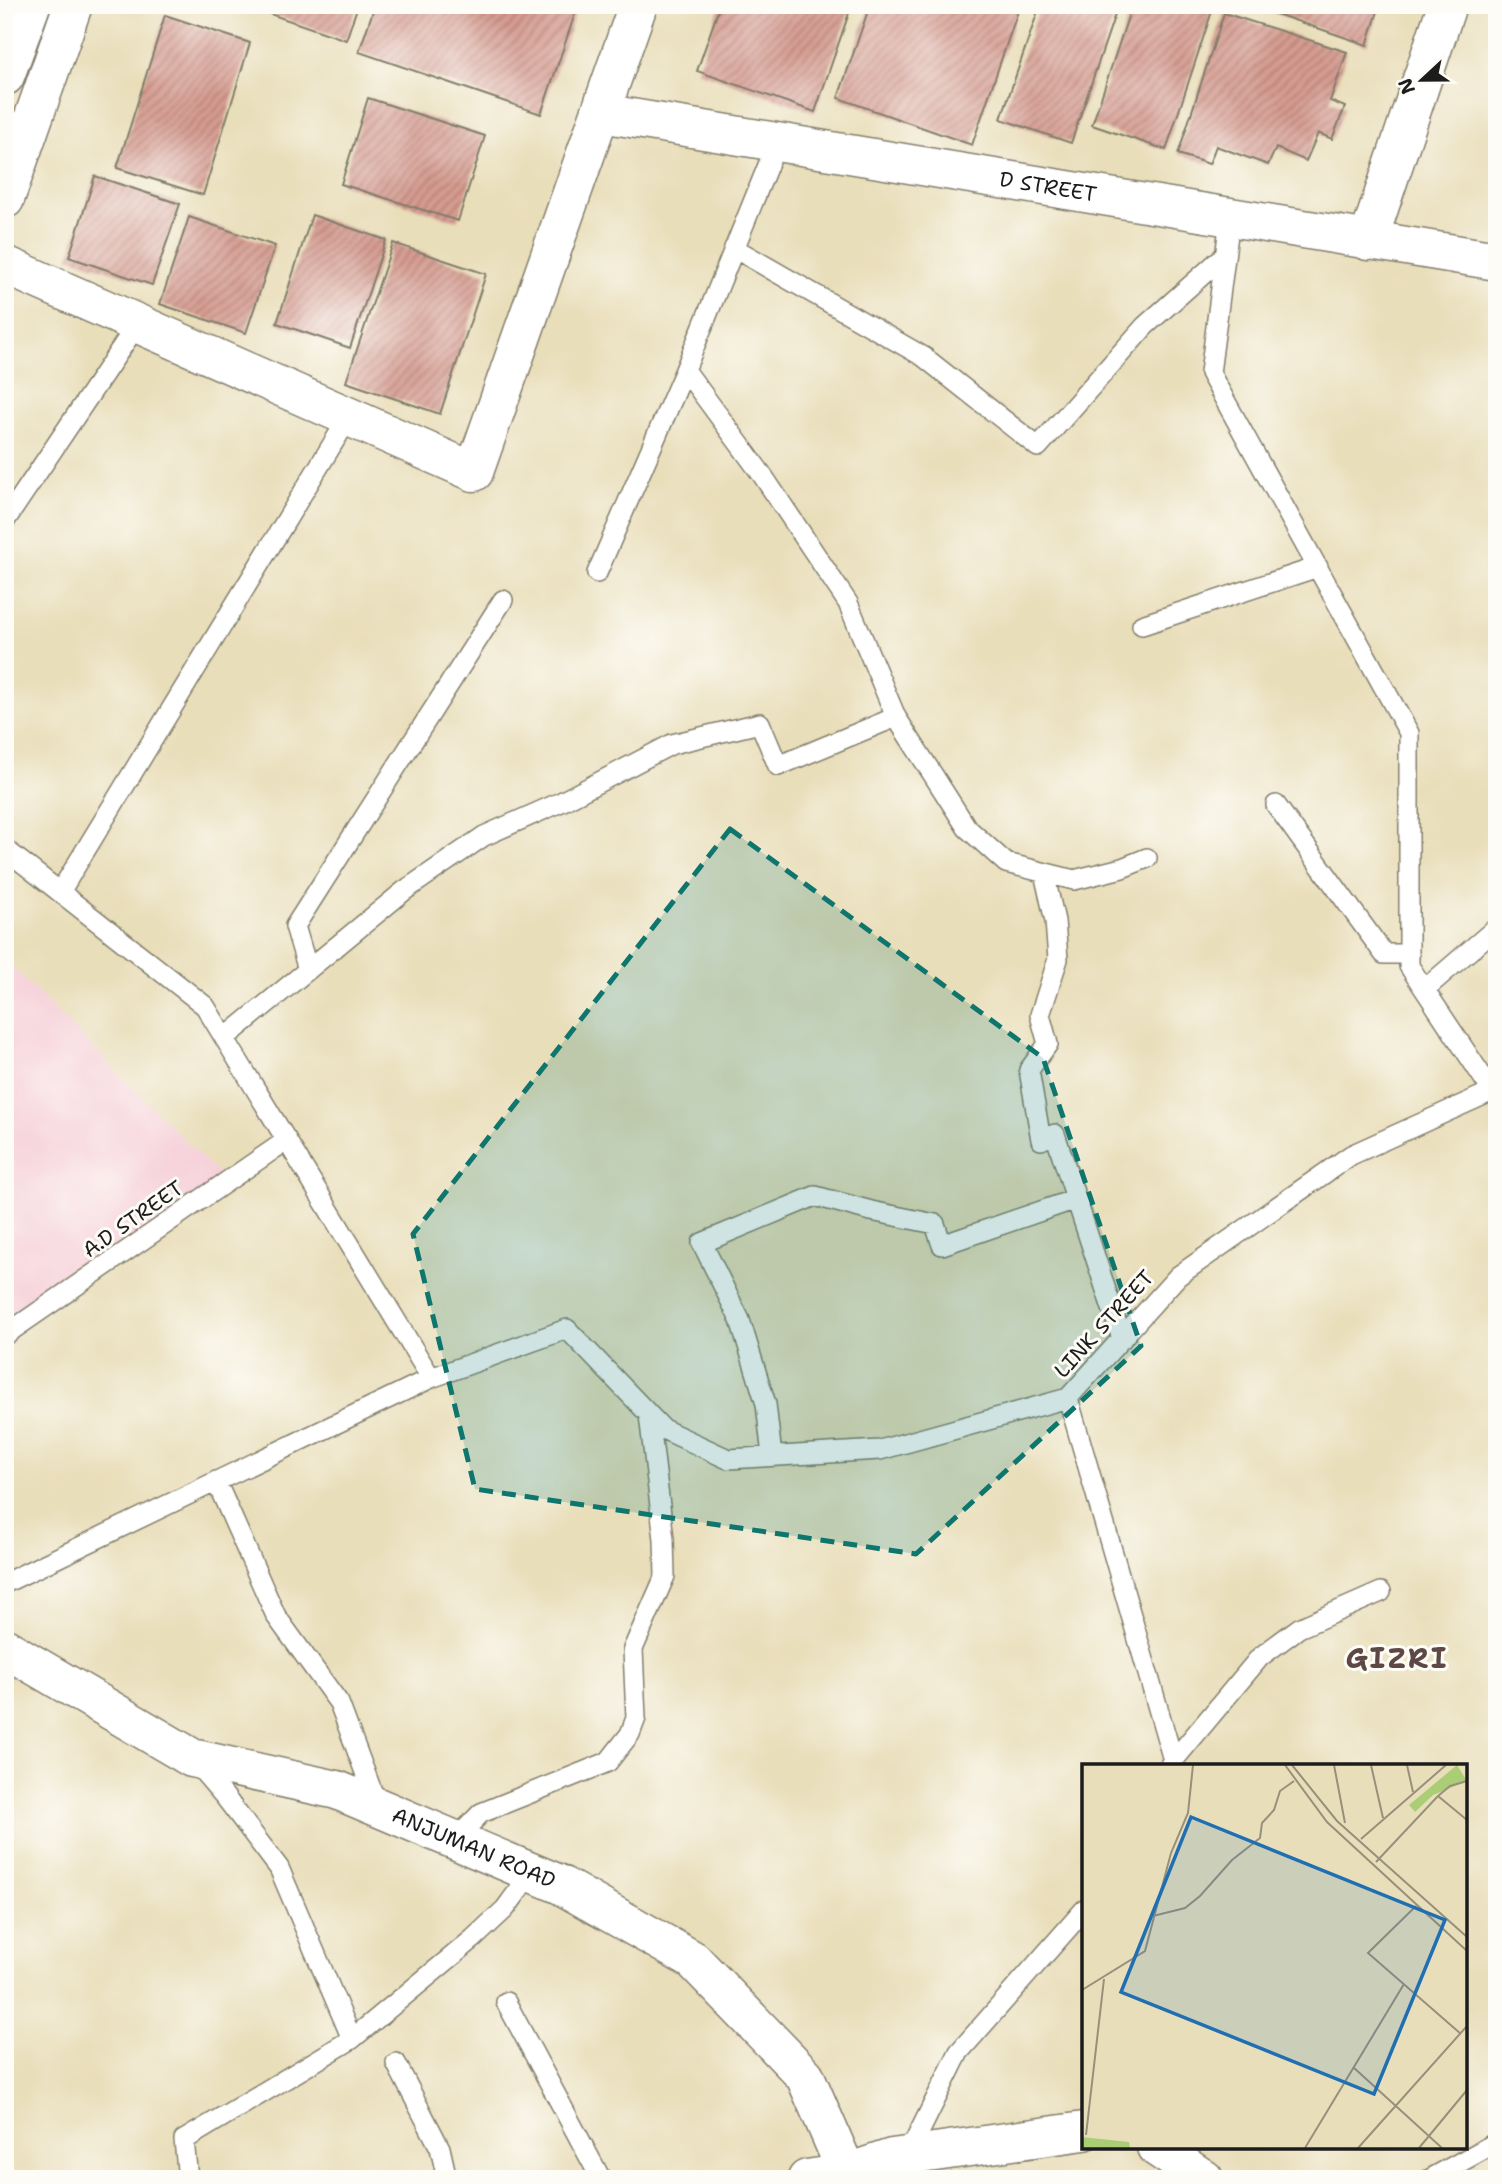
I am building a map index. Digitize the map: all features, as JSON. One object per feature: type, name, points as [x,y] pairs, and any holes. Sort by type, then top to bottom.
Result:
[{"type":"street","points":[[5,76],[31,5]]},
{"type":"street","points":[[5,199],[73,5]]},
{"type":"street","points":[[5,265],[474,472],[638,5]]},
{"type":"street","points":[[1367,241],[1447,5]]},
{"type":"street","name":"D STREET","points":[[601,113],[776,143],[1228,237],[1367,241],[1497,261]]},
{"type":"street","name":"ANJUMAN ROAD","points":[[5,1648],[192,1758],[337,1790],[559,1884],[694,1960],[804,2076],[848,2176]]},
{"type":"street","points":[[807,2179],[848,2176],[892,2158],[908,2155],[1082,2131]]},
{"type":"street","points":[[1159,2149],[1204,2179]]},
{"type":"lane","points":[[597,573],[685,370],[776,143]]},
{"type":"lane","points":[[734,248],[924,357],[1038,447],[1144,326],[1228,237]]},
{"type":"lane","points":[[1228,237],[1210,373],[1409,733],[1409,966],[1494,1090]]},
{"type":"lane","points":[[5,521],[138,323]]},
{"type":"lane","points":[[685,370],[764,476],[848,603],[896,717],[967,828],[1006,863],[1074,880],[1122,868],[1147,858]]},
{"type":"lane","points":[[60,892],[349,417]]},
{"type":"lane","points":[[1142,625],[1318,567]]},
{"type":"lane","points":[[307,970],[295,926],[503,600]]},
{"type":"lane","points":[[225,1038],[404,891],[484,836],[561,802],[672,744],[760,723],[778,766],[896,717]]},
{"type":"lane","points":[[1276,805],[1384,954],[1408,954]]},
{"type":"lane","points":[[5,849],[205,1006],[431,1378]]},
{"type":"lane","points":[[1044,873],[1055,921],[1058,959],[1040,1015],[1048,1044],[1029,1070],[1041,1140],[1055,1134],[1122,1339]]},
{"type":"lane","points":[[1425,989],[1497,927]]},
{"type":"lane","name":"LINK STREET","points":[[1171,1763],[1068,1398],[1178,1276],[1351,1155],[1494,1090]]},
{"type":"lane","name":"A.D STREET","points":[[5,1335],[287,1140]]},
{"type":"lane","points":[[772,1456],[766,1404],[740,1320],[702,1243],[815,1196],[935,1224],[942,1245],[1076,1199]]},
{"type":"lane","points":[[5,1583],[431,1378],[567,1329],[663,1429],[728,1459],[880,1450],[1068,1398]]},
{"type":"lane","points":[[455,1840],[481,1813],[608,1762],[630,1734],[636,1718],[633,1648],[665,1576],[664,1539],[649,1415]]},
{"type":"lane","points":[[216,1481],[276,1616],[339,1703],[379,1808]]},
{"type":"lane","points":[[1171,1763],[1260,1657],[1299,1628],[1381,1592]]},
{"type":"lane","points":[[192,1758],[279,1868],[352,2039]]},
{"type":"lane","points":[[188,2179],[184,2140],[352,2039],[473,1939],[505,1909],[532,1872]]},
{"type":"lane","points":[[908,2155],[959,2052],[1082,1912]]},
{"type":"lane","points":[[506,2002],[601,2179]]},
{"type":"lane","points":[[396,2063],[440,2148],[447,2179]]},
{"type":"lane","points":[[1430,2179],[1497,2142]]},
{"type":"highlighted area","points":[[730,829],[1043,1058],[1141,1346],[916,1554],[475,1489],[413,1234]]},
{"type":"shaded area","points":[[5,960],[226,1182],[5,1335]]},
{"type":"building","points":[[244,5],[358,5],[346,40]]},
{"type":"building","points":[[375,5],[578,5],[541,114],[359,52]]},
{"type":"building","points":[[720,5],[837,5],[850,10],[815,112],[697,71]]},
{"type":"building","points":[[870,5],[1020,5],[972,145],[838,98]]},
{"type":"building","points":[[1040,5],[1118,5],[1071,143],[1001,119]]},
{"type":"building","points":[[1132,5],[1214,5],[1166,150],[1092,125]]},
{"type":"building","points":[[1250,5],[1380,5],[1367,45]]},
{"type":"building","points":[[1224,13],[1347,52],[1330,101],[1345,107],[1332,139],[1318,133],[1306,161],[1276,148],[1268,165],[1216,146],[1209,164],[1178,154]]},
{"type":"building","points":[[165,15],[250,43],[203,195],[117,168]]},
{"type":"building","points":[[368,98],[485,136],[458,221],[341,184]]},
{"type":"building","points":[[95,176],[180,204],[152,285],[69,257]]},
{"type":"building","points":[[312,215],[386,240],[350,348],[277,323]]},
{"type":"building","points":[[189,217],[275,246],[246,333],[160,304]]},
{"type":"building","points":[[393,243],[486,274],[440,414],[346,382]]},
{"type":"district","name":"GIZRI","points":[[1397,1658]]}]
